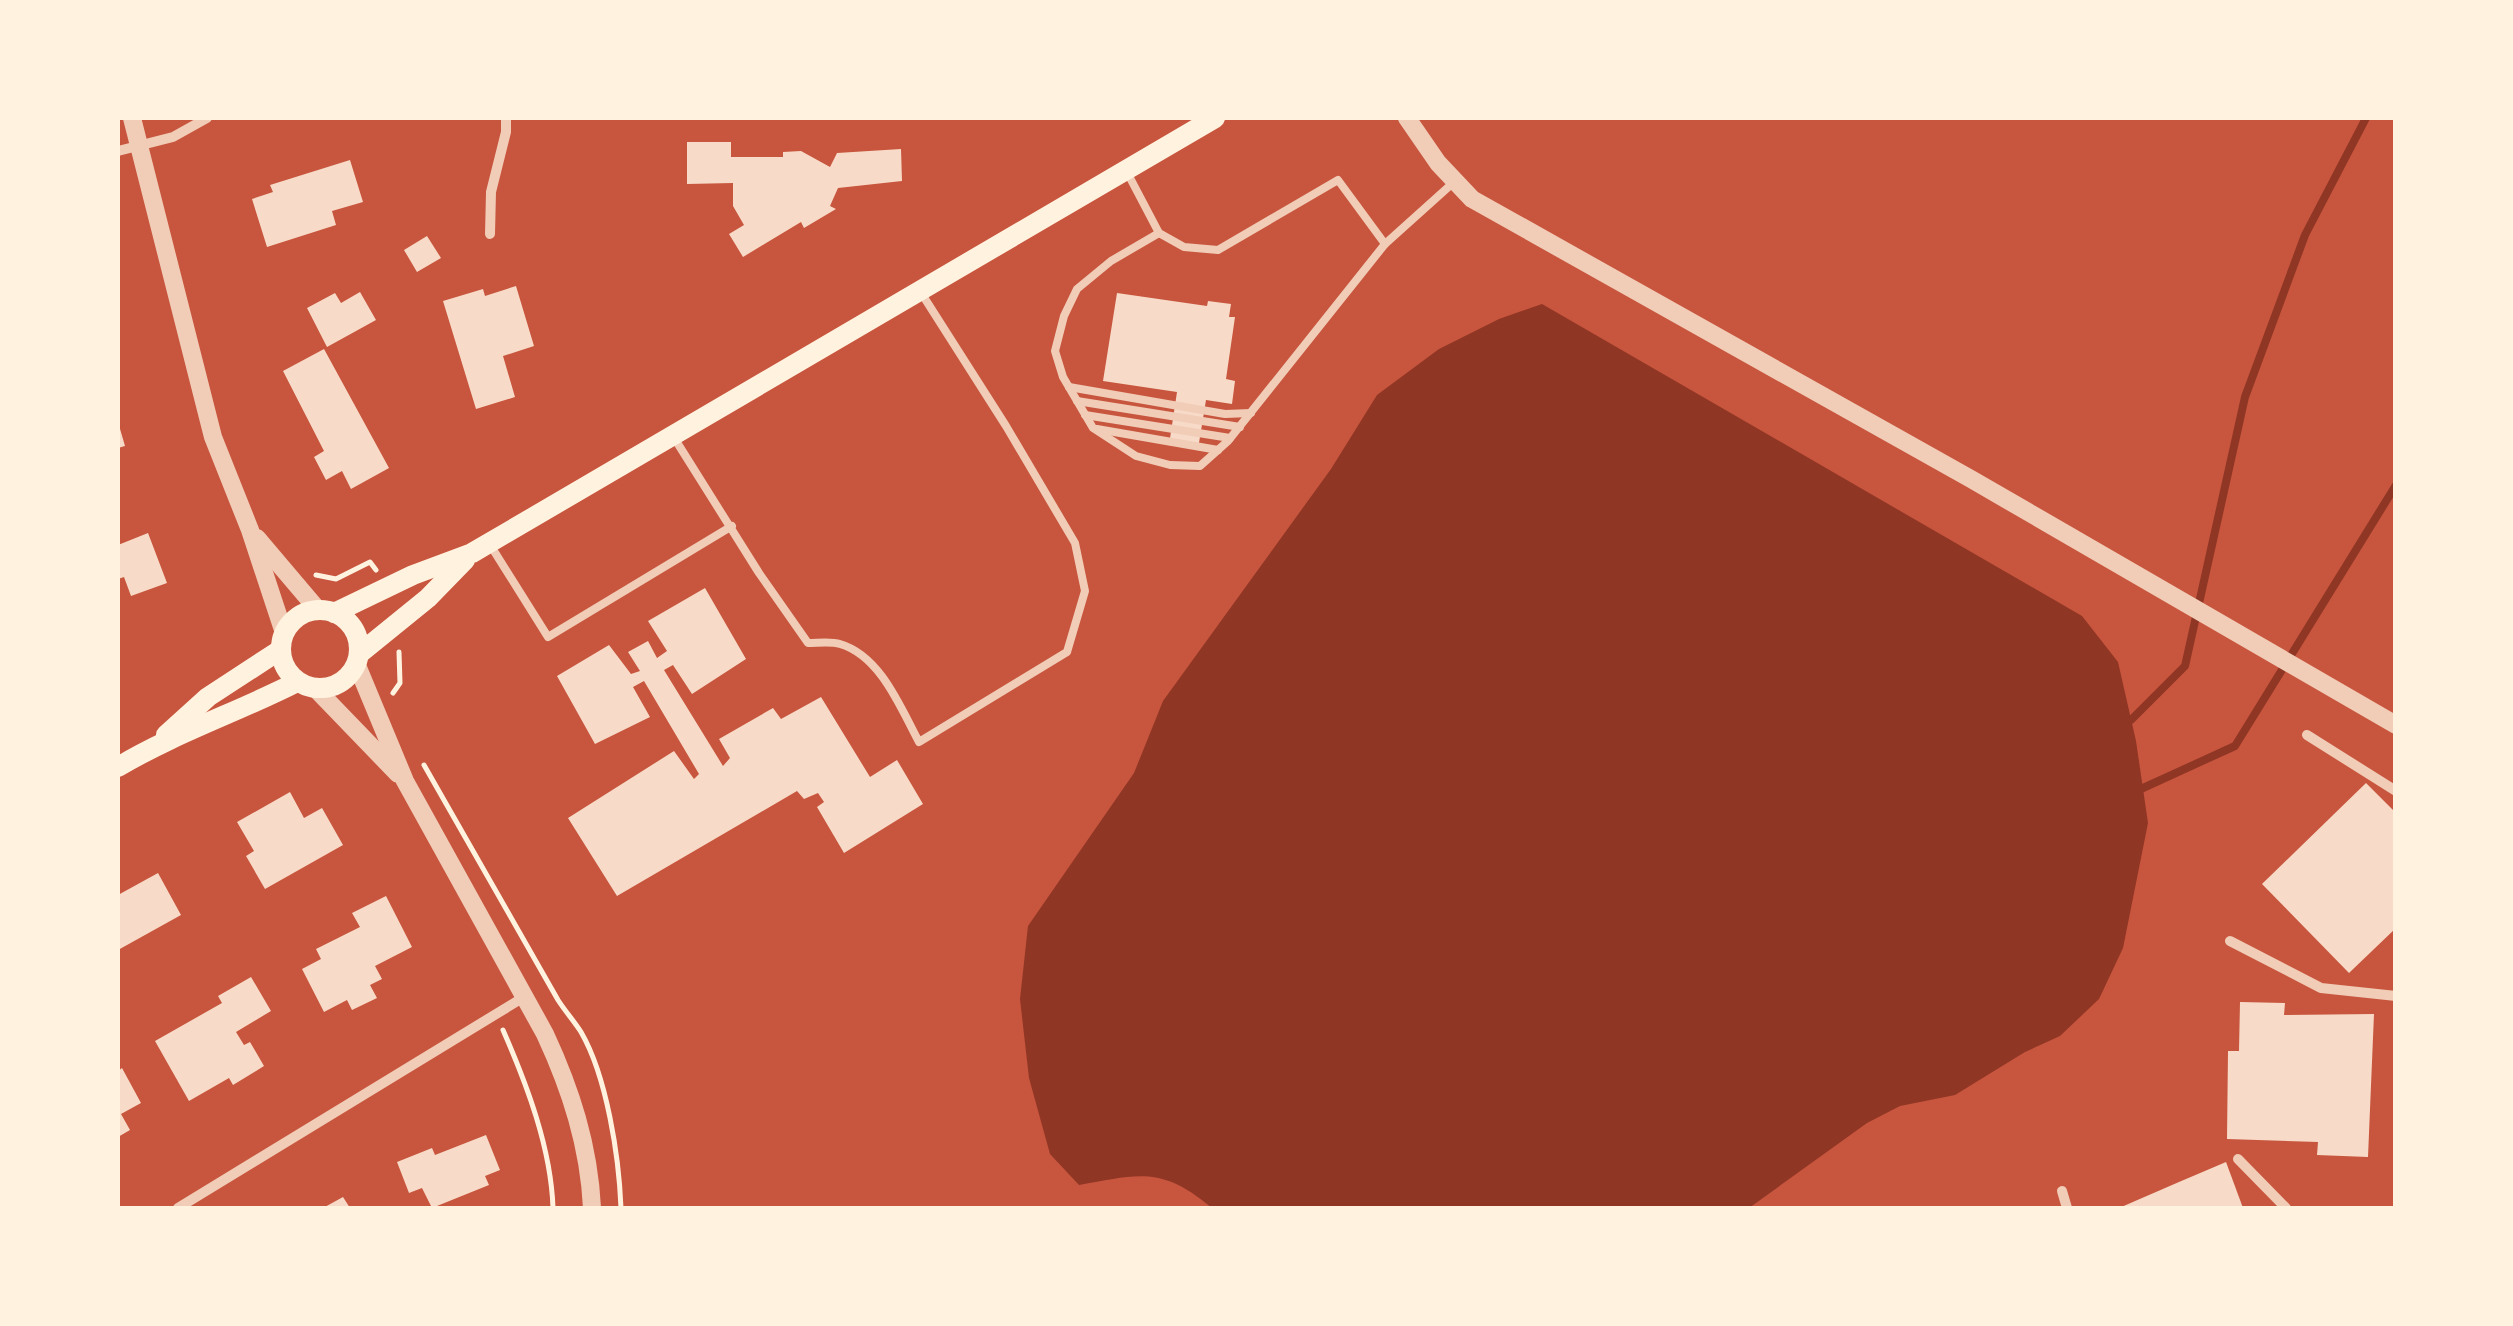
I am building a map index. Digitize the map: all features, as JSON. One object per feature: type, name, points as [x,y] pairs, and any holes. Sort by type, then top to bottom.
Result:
[{"type":"main road","points":[[155,745],[208,697],[282,642],[298,617],[326,612],[480,548],[1215,118]]},
{"type":"main road","points":[[118,767],[155,745],[251,706],[306,685],[340,682],[357,659],[480,548]]},
{"type":"main road","points":[[326,612],[350,625],[356,634],[357,659]]},
{"type":"main road","points":[[282,642],[282,662],[306,685]]},
{"type":"street","points":[[132,118],[212,436],[250,530],[282,642]]},
{"type":"street","points":[[118,152],[173,137],[207,118]]},
{"type":"street","points":[[490,234],[491,192],[506,118]]},
{"type":"street","points":[[1407,118],[1454,182],[1472,199],[2396,726]]},
{"type":"street","points":[[250,530],[326,612]]},
{"type":"street","points":[[357,659],[404,781],[545,1034],[577,1114],[592,1208]]},
{"type":"street","points":[[306,685],[404,781]]},
{"type":"street","points":[[2307,735],[2396,791]]},
{"type":"street","points":[[2230,941],[2321,988],[2396,996]]},
{"type":"street","points":[[178,1208],[524,997]]},
{"type":"street","points":[[2238,1159],[2286,1208]]},
{"type":"street","points":[[2062,1191],[2068,1208]]},
{"type":"lane","points":[[1126,170],[1159,233],[1184,247],[1218,250],[1338,180],[1386,244]]},
{"type":"lane","points":[[1159,233],[1111,261],[1077,289],[1064,316],[1055,351],[1069,387],[1093,428],[1136,456],[1170,465],[1200,466],[1240,427],[1386,244],[1454,182]]},
{"type":"lane","points":[[673,436],[808,643],[840,644],[866,660],[886,682],[919,742],[1067,652],[1085,591],[1075,542],[920,290]]},
{"type":"lane","points":[[1069,387],[1226,414],[1251,413]]},
{"type":"lane","points":[[1077,401],[1240,427]]},
{"type":"lane","points":[[1085,416],[1230,438]]},
{"type":"lane","points":[[1093,428],[1218,450]]},
{"type":"lane","points":[[480,548],[548,637],[732,526]]},
{"type":"path","points":[[306,568],[318,576],[336,579],[370,562],[376,570]]},
{"type":"path","points":[[390,699],[400,684],[397,656],[401,646]]},
{"type":"path","points":[[420,758],[558,1000],[582,1034],[600,1084],[620,1176],[621,1208]]},
{"type":"path","points":[[496,1014],[519,1067],[552,1178],[553,1208]]},
{"type":"shaded area","points":[[1542,304],[2082,616],[2118,662],[2136,741],[2148,823],[2123,948],[2099,999],[2060,1036],[2025,1052],[1955,1095],[1900,1106],[1867,1123],[1749,1208],[1212,1208],[1164,1179],[1134,1176],[1079,1185],[1050,1154],[1029,1078],[1020,999],[1028,926],[1134,773],[1163,701],[1331,469],[1377,395],[1439,349],[1499,319]]},
{"type":"building","points":[[687,142],[731,142],[731,157],[783,157],[783,152],[801,151],[830,167],[837,153],[901,149],[902,181],[838,188],[830,206],[836,209],[804,228],[801,222],[743,257],[729,234],[744,225],[733,206],[733,183],[687,184]]},
{"type":"building","points":[[350,160],[363,202],[332,211],[336,225],[267,247],[252,199],[273,192],[270,185]]},
{"type":"building","points":[[427,236],[441,258],[417,272],[404,250]]},
{"type":"building","points":[[516,286],[534,346],[503,356],[515,397],[476,409],[443,301],[483,289],[485,296]]},
{"type":"building","points":[[360,292],[376,320],[327,347],[307,308],[335,293],[341,303]]},
{"type":"building","points":[[1117,293],[1207,306],[1208,301],[1231,304],[1229,317],[1235,317],[1226,379],[1235,381],[1232,404],[1206,400],[1198,449],[1169,445],[1177,392],[1103,381]]},
{"type":"building","points":[[324,349],[389,468],[351,489],[342,471],[326,480],[314,457],[324,451],[283,371]]},
{"type":"building","points":[[118,422],[125,446],[118,448]]},
{"type":"building","points":[[148,533],[167,583],[131,596],[124,577],[118,579],[118,545]]},
{"type":"building","points":[[705,588],[746,659],[692,694],[673,665],[664,670],[723,766],[730,758],[719,739],[773,708],[781,719],[821,697],[870,777],[897,760],[923,804],[844,853],[817,807],[824,802],[818,793],[804,799],[797,791],[617,896],[568,818],[674,751],[694,779],[699,774],[644,681],[633,687],[650,717],[595,744],[557,676],[609,645],[631,674],[640,671],[628,652],[648,641],[657,658],[667,651],[648,621]]},
{"type":"building","points":[[2366,783],[2396,813],[2396,928],[2349,973],[2262,884]]},
{"type":"building","points":[[290,792],[304,818],[322,808],[343,845],[265,889],[246,856],[254,851],[237,822]]},
{"type":"building","points":[[158,873],[181,915],[118,950],[118,895]]},
{"type":"building","points":[[386,896],[412,947],[375,966],[382,979],[370,985],[377,998],[352,1010],[347,1000],[324,1012],[302,969],[321,959],[316,949],[360,927],[352,913]]},
{"type":"building","points":[[251,977],[271,1011],[236,1032],[244,1045],[250,1042],[264,1066],[233,1085],[229,1078],[189,1101],[155,1041],[222,1003],[218,996]]},
{"type":"building","points":[[2240,1002],[2285,1003],[2284,1015],[2374,1014],[2368,1157],[2317,1155],[2318,1142],[2227,1139],[2228,1051],[2239,1051]]},
{"type":"building","points":[[122,1068],[141,1103],[121,1114],[130,1130],[118,1137],[118,1071]]},
{"type":"building","points":[[486,1135],[500,1170],[485,1176],[489,1185],[432,1208],[422,1188],[409,1193],[397,1162],[432,1148],[435,1155]]},
{"type":"building","points":[[2226,1162],[2243,1208],[2119,1208],[2179,1182]]},
{"type":"building","points":[[343,1197],[350,1208],[323,1208]]},
{"type":"waterway","points":[[2131,720],[2185,666],[2245,397],[2305,235],[2366,118]]},
{"type":"waterway","points":[[2143,788],[2235,746],[2396,485]]}]
